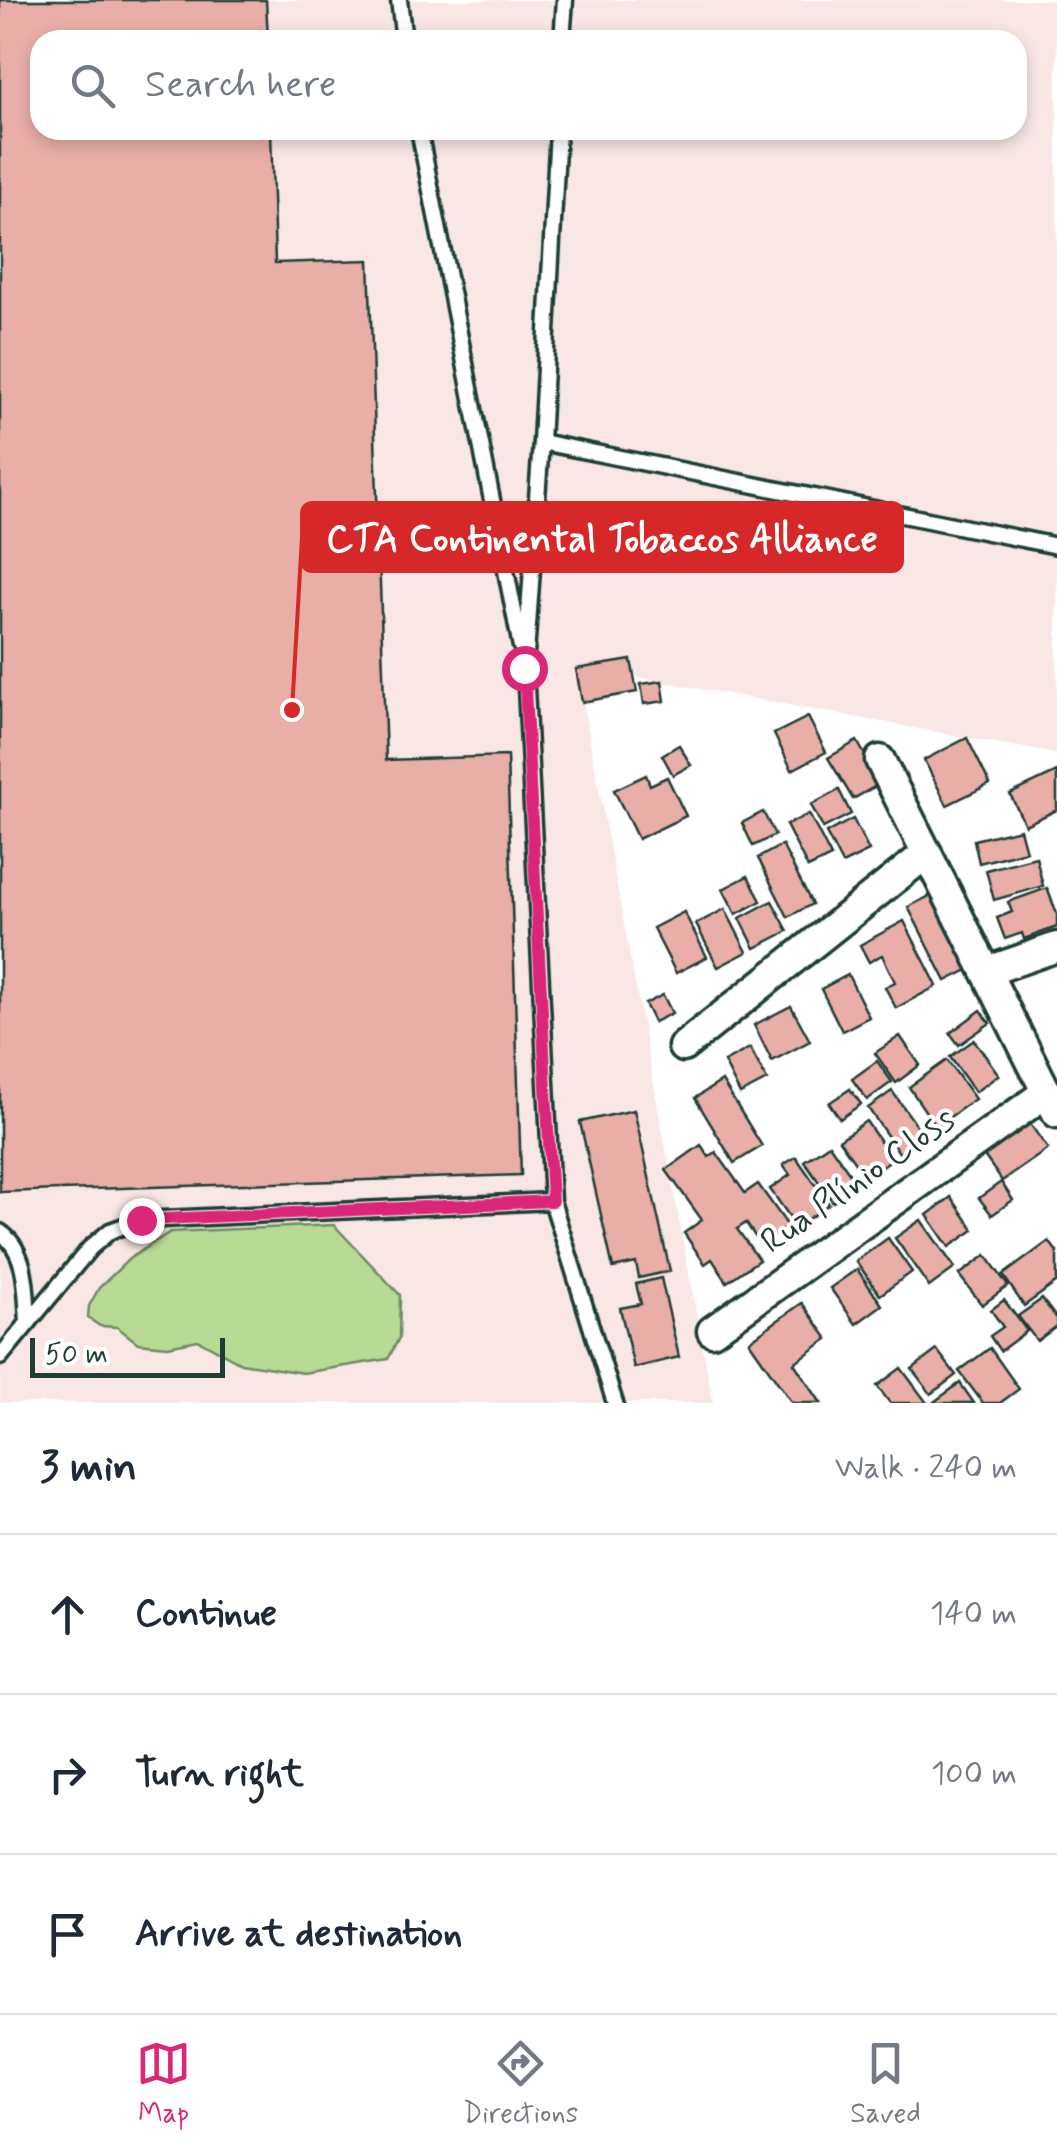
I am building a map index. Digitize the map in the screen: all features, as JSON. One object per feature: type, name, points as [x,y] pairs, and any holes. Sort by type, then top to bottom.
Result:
[{"type":"street","points":[[880,760],[1052,1102]]},
{"type":"street","points":[[683,1047],[928,853]]},
{"type":"street","points":[[988,972],[1057,948]]},
{"type":"street","name":"Rua Plínio Closs","points":[[712,1331],[1052,1102]]},
{"type":"lane","points":[[399,0],[403,30]]},
{"type":"lane","points":[[562,30],[564,0]]},
{"type":"lane","points":[[421,140],[524,668]]},
{"type":"lane","points":[[557,140],[524,668],[552,1201],[615,1403]]},
{"type":"lane","points":[[541,442],[1057,546]]},
{"type":"lane","points":[[0,1356],[90,1248],[110,1231],[141,1220],[552,1201]]},
{"type":"lane","points":[[0,1232],[17,1250],[26,1285],[28,1323]]},
{"type":"shaded area","points":[[0,0],[1057,0],[1057,754],[576,666],[713,1403],[0,1403]]},
{"type":"green space","points":[[334,1225],[400,1295],[399,1338],[388,1359],[303,1373],[241,1363],[198,1340],[168,1346],[138,1343],[117,1327],[100,1326],[88,1318],[89,1306],[99,1288],[129,1259],[170,1232]]},
{"type":"building","points":[[0,0],[266,0],[268,30],[30,30],[30,140],[271,140],[275,263],[369,260],[386,760],[507,756],[521,1175],[0,1192]]},
{"type":"building","points":[[631,660],[637,692],[582,702],[576,669]]},
{"type":"building","points":[[662,681],[665,701],[644,704],[641,684]]},
{"type":"building","points":[[808,717],[826,752],[792,770],[774,734]]},
{"type":"building","points":[[967,738],[990,784],[947,805],[924,760]]},
{"type":"building","points":[[857,741],[881,783],[853,799],[828,758]]},
{"type":"building","points":[[679,745],[691,765],[673,775],[662,755]]},
{"type":"building","points":[[1057,772],[1057,810],[1025,825],[1010,794]]},
{"type":"building","points":[[646,775],[650,785],[667,777],[686,816],[638,839],[614,790]]},
{"type":"building","points":[[839,790],[851,814],[823,828],[811,805]]},
{"type":"building","points":[[763,812],[775,835],[753,846],[742,823]]},
{"type":"building","points":[[809,814],[831,857],[808,868],[786,825]]},
{"type":"building","points":[[853,819],[869,851],[842,864],[826,833]]},
{"type":"building","points":[[1020,829],[1026,851],[979,863],[974,840]]},
{"type":"building","points":[[782,845],[812,904],[788,917],[758,858]]},
{"type":"building","points":[[1036,857],[1043,886],[994,900],[986,870]]},
{"type":"building","points":[[748,876],[761,901],[736,914],[723,889]]},
{"type":"building","points":[[1047,888],[1057,914],[1057,927],[1024,939],[1022,933],[1005,939],[997,918],[1012,912],[1008,902]]},
{"type":"building","points":[[934,894],[972,968],[946,981],[908,907]]},
{"type":"building","points":[[772,901],[788,931],[755,948],[740,918]]},
{"type":"building","points":[[725,909],[747,952],[718,967],[696,924]]},
{"type":"building","points":[[684,912],[707,957],[676,973],[653,928]]},
{"type":"building","points":[[904,921],[937,986],[896,1008],[885,987],[895,982],[882,955],[869,962],[860,945]]},
{"type":"building","points":[[848,975],[869,1017],[842,1031],[821,989]]},
{"type":"building","points":[[663,995],[672,1013],[654,1022],[645,1004]]},
{"type":"building","points":[[791,1006],[810,1041],[772,1061],[754,1025]]},
{"type":"building","points":[[981,1010],[990,1023],[959,1045],[950,1033]]},
{"type":"building","points":[[900,1036],[920,1065],[896,1083],[875,1053]]},
{"type":"building","points":[[974,1040],[999,1075],[975,1092],[950,1057]]},
{"type":"building","points":[[750,1048],[767,1080],[740,1094],[724,1062]]},
{"type":"building","points":[[947,1060],[975,1099],[936,1127],[909,1087]]},
{"type":"building","points":[[877,1061],[892,1082],[867,1100],[852,1079]]},
{"type":"building","points":[[722,1081],[762,1146],[734,1163],[695,1098]]},
{"type":"building","points":[[850,1089],[861,1104],[840,1119],[829,1103]]},
{"type":"building","points":[[892,1091],[924,1136],[900,1154],[868,1108]]},
{"type":"building","points":[[634,1110],[670,1271],[639,1278],[636,1263],[613,1268],[580,1122]]},
{"type":"building","points":[[866,1121],[892,1159],[866,1178],[839,1140]]},
{"type":"building","points":[[1028,1121],[1048,1149],[1002,1181],[983,1154]]},
{"type":"building","points":[[829,1144],[857,1184],[833,1202],[804,1161]]},
{"type":"building","points":[[701,1145],[709,1157],[716,1152],[745,1193],[758,1184],[788,1226],[761,1245],[746,1223],[737,1229],[759,1260],[727,1282],[712,1259],[705,1264],[684,1233],[702,1220],[666,1170]]},
{"type":"building","points":[[796,1157],[829,1204],[797,1227],[770,1189],[790,1175],[783,1165]]},
{"type":"building","points":[[1001,1182],[1013,1200],[992,1215],[979,1198]]},
{"type":"building","points":[[951,1197],[974,1230],[949,1247],[927,1215]]},
{"type":"building","points":[[921,1220],[955,1268],[929,1287],[895,1238]]},
{"type":"building","points":[[888,1238],[912,1272],[880,1295],[856,1261]]},
{"type":"building","points":[[1049,1241],[1057,1252],[1057,1282],[1024,1306],[1003,1275]]},
{"type":"building","points":[[986,1255],[1008,1286],[982,1305],[959,1275]]},
{"type":"building","points":[[857,1269],[882,1305],[856,1324],[830,1288]]},
{"type":"building","points":[[661,1278],[679,1357],[634,1368],[620,1308],[641,1304],[636,1284]]},
{"type":"building","points":[[1042,1299],[1057,1319],[1057,1326],[1037,1341],[1018,1316]]},
{"type":"building","points":[[1004,1300],[1027,1331],[1000,1351],[990,1336],[1003,1327],[991,1310]]},
{"type":"building","points":[[802,1303],[828,1339],[794,1363],[821,1403],[792,1403],[749,1341]]},
{"type":"building","points":[[990,1348],[1019,1389],[1000,1403],[983,1403],[959,1371]]},
{"type":"building","points":[[937,1350],[956,1375],[931,1394],[912,1369]]},
{"type":"building","points":[[901,1368],[927,1403],[890,1403],[877,1386]]},
{"type":"building","points":[[960,1383],[974,1403],[934,1402]]},
{"type":"place","name":"CTA Continental Tobaccos Alliance","points":[[292,710]]},
{"type":"route","points":[[141,1220],[552,1201],[524,668]]}]
